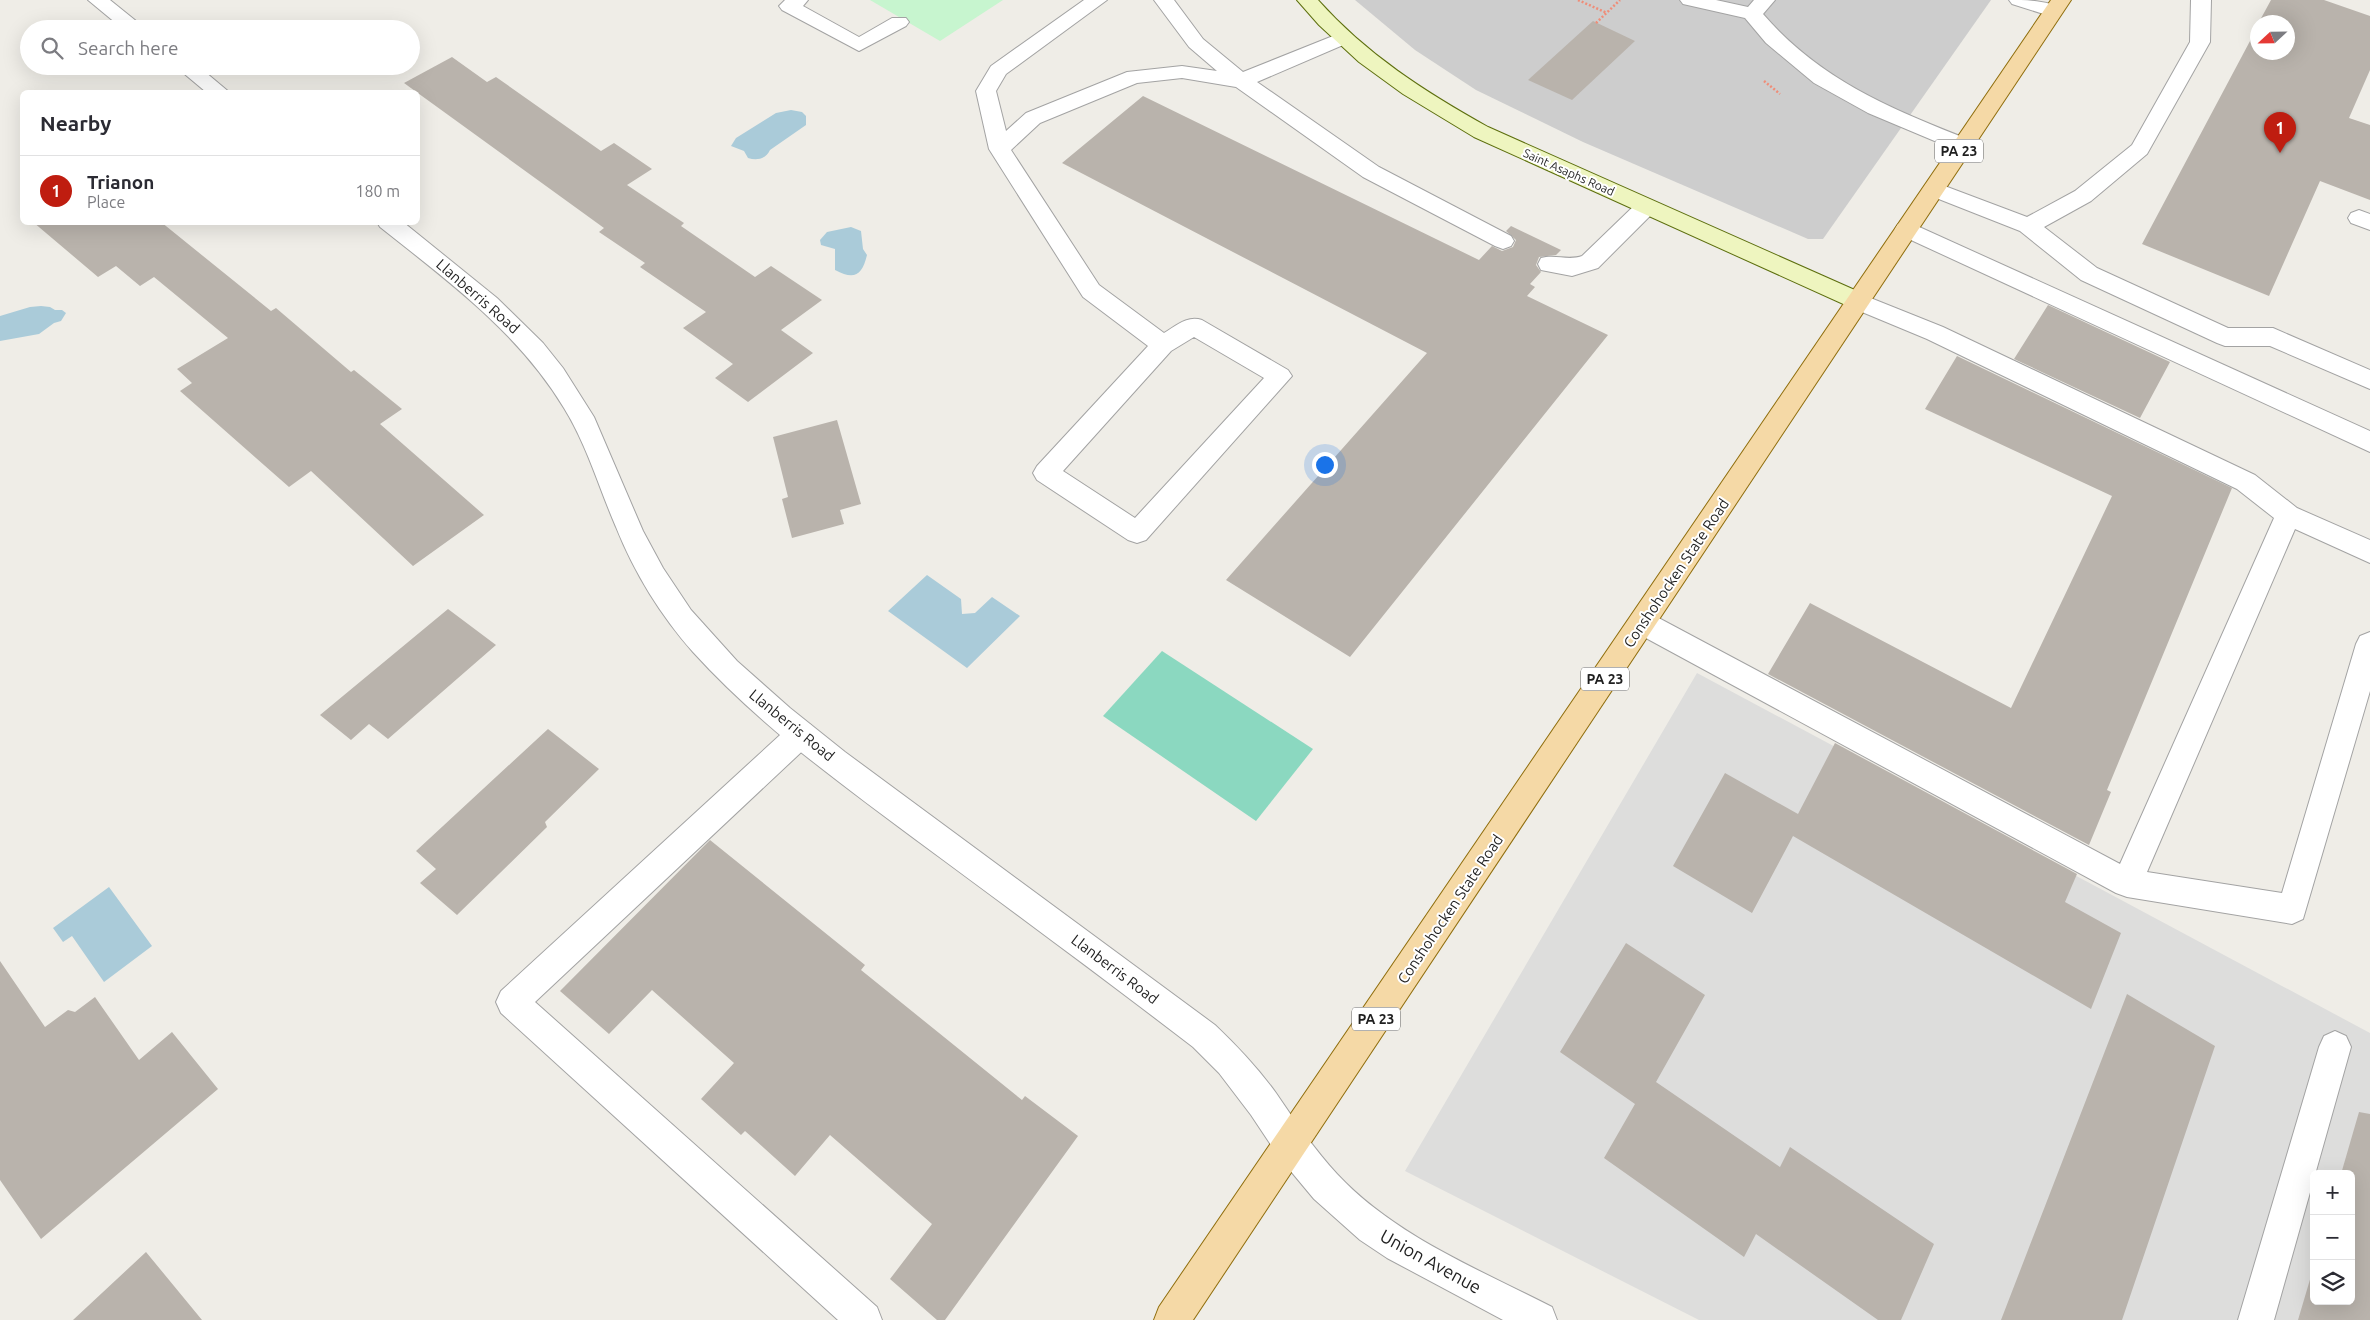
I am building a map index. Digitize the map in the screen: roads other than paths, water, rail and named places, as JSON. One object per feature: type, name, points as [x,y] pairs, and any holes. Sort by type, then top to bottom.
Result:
[{"type":"main road","name":"Conshohocken State Road","points":[[1172,1320],[2057,6]]},
{"type":"street","points":[[98,0],[124,20]]},
{"type":"street","points":[[798,0],[789,6],[859,45],[899,22]]},
{"type":"street","points":[[1097,0],[998,70],[986,91],[1000,149],[1091,291],[1163,345]]},
{"type":"street","points":[[1164,0],[1196,43],[1241,80],[1371,172],[1503,241]]},
{"type":"street","name":"Saint Asaphs Road","points":[[1307,0],[1343,38],[1405,87],[1481,132],[1858,301]]},
{"type":"street","points":[[1690,0],[1759,7],[1768,36],[1787,54],[1837,89],[1867,106],[1963,145]]},
{"type":"street","points":[[2019,0],[2057,6]]},
{"type":"street","points":[[2028,226],[2083,196],[2140,149],[2200,42],[2201,0]]},
{"type":"street","points":[[1000,149],[1033,118],[1134,77],[1182,72],[1241,80],[1343,38]]},
{"type":"street","points":[[197,75],[216,90]]},
{"type":"street","points":[[1934,189],[2028,226],[2089,274],[2225,337],[2273,337],[2370,380]]},
{"type":"street","points":[[1549,264],[1572,268],[1590,262],[1646,207]]},
{"type":"street","name":"Llanberris Road","points":[[392,225],[471,287],[529,341],[553,371],[574,403],[595,446],[632,533],[675,611],[732,676],[801,734],[1204,1036],[1230,1062],[1262,1103],[1291,1145]]},
{"type":"street","points":[[1906,229],[2370,442]]},
{"type":"street","points":[[1858,301],[1935,333],[2246,482],[2288,515],[2370,552]]},
{"type":"street","points":[[1194,326],[1280,376],[1137,534],[1046,473],[1163,345],[1194,326]]},
{"type":"street","points":[[2127,883],[2288,515]]},
{"type":"street","points":[[1642,622],[2127,883],[2292,909],[2370,644]]},
{"type":"street","points":[[801,734],[512,1002],[864,1320]]},
{"type":"street","points":[[2256,1320],[2335,1047]]},
{"type":"street","name":"Union Avenue","points":[[1291,1145],[1326,1187],[1372,1228],[1399,1246],[1539,1320]]},
{"type":"water","points":[[791,110],[802,112],[806,116],[806,125],[770,150],[764,157],[758,159],[748,158],[744,151],[731,146],[736,138],[776,113]]},
{"type":"water","points":[[851,227],[861,231],[863,249],[867,255],[860,272],[847,275],[835,270],[835,249],[821,245],[820,240],[827,232]]},
{"type":"water","points":[[41,306],[62,310],[66,313],[61,321],[54,323],[39,334],[0,341],[0,316],[30,307]]},
{"type":"water","points":[[927,575],[961,599],[962,614],[975,613],[992,597],[1020,616],[967,668],[888,611]]},
{"type":"water","points":[[109,887],[152,946],[104,982],[72,936],[63,942],[53,928]]},
{"type":"place","name":"Trianon","points":[[2280,153]]}]
